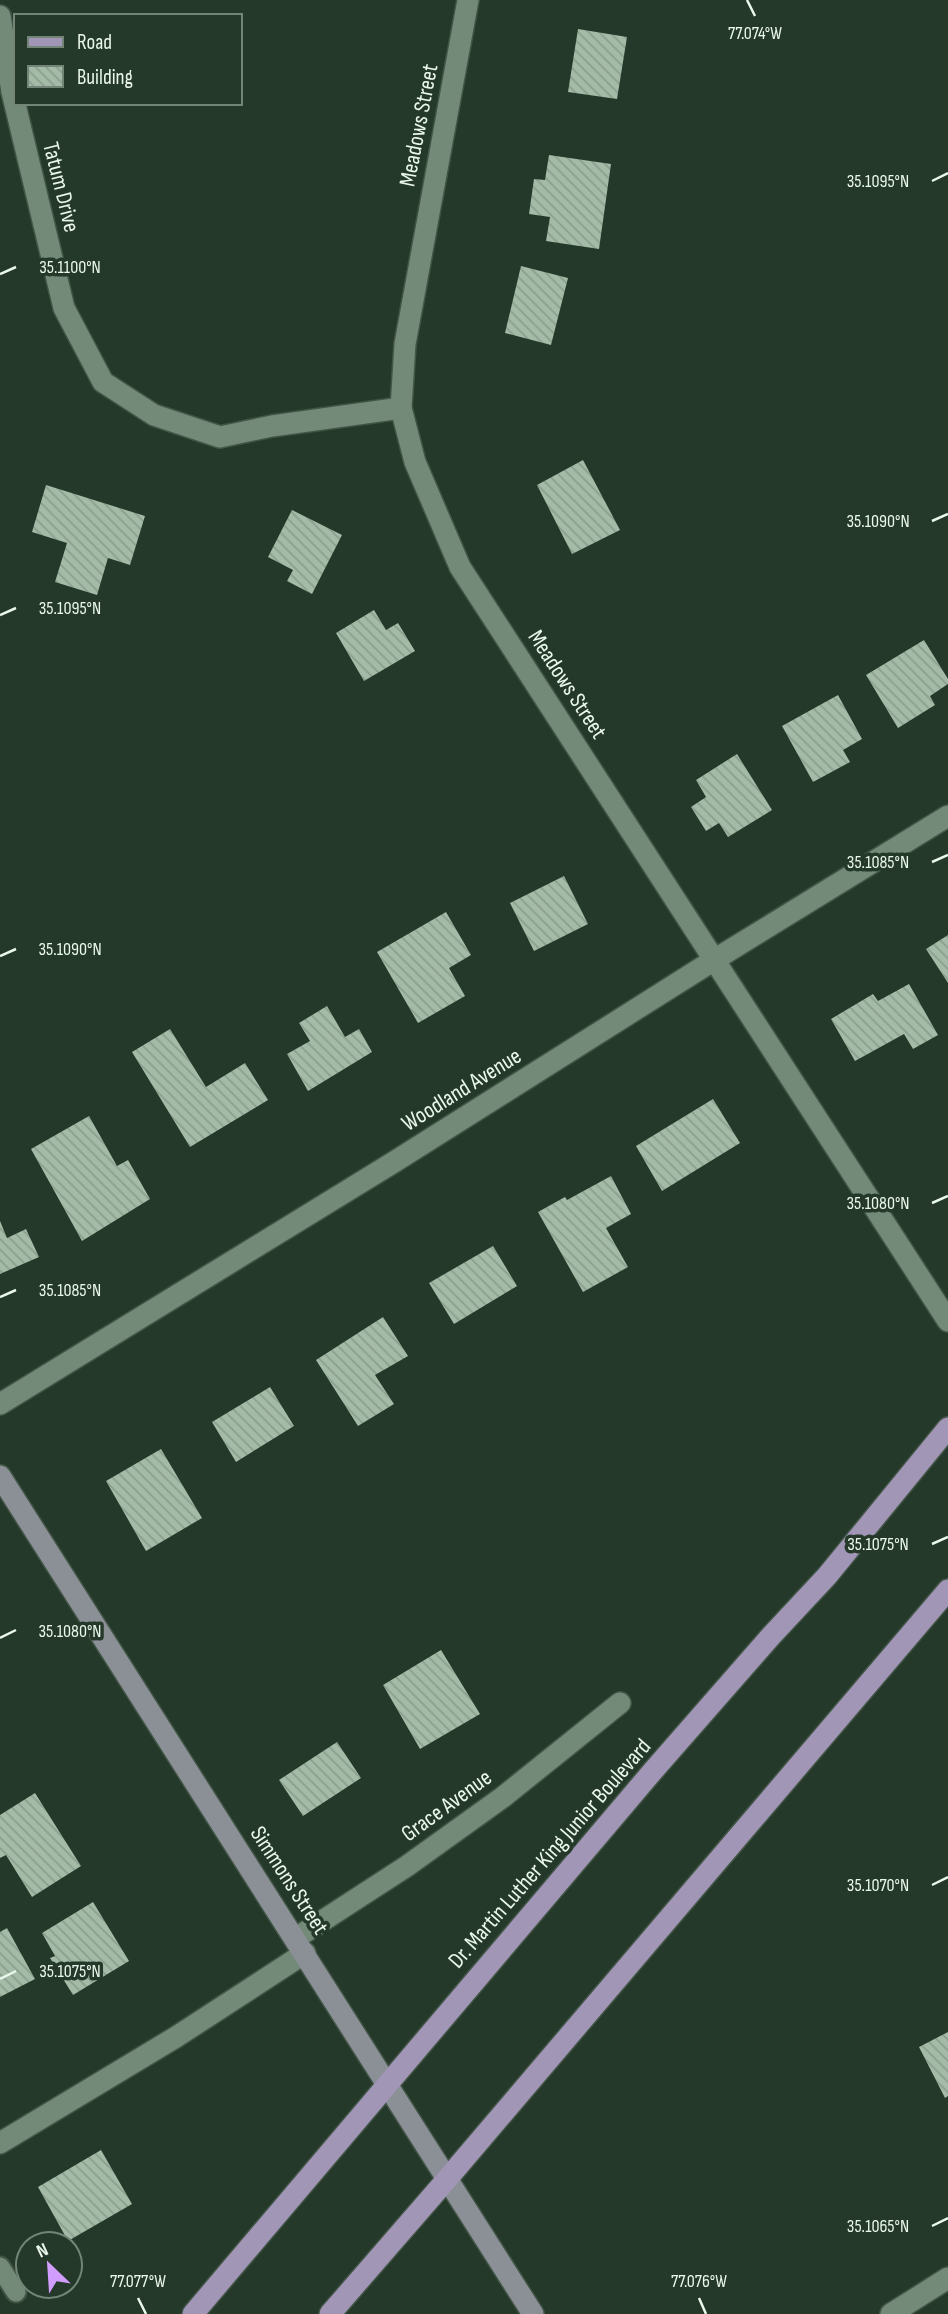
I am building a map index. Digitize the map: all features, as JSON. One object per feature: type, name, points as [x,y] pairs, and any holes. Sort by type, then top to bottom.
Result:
[{"type":"main road","name":"Dr. Martin Luther King Junior Boulevard","points":[[193,2314],[652,1772],[827,1576],[948,1428]]},
{"type":"main road","points":[[330,2314],[948,1590]]},
{"type":"street","name":"Meadows Street","points":[[468,0],[405,344],[401,408],[415,462],[460,567],[948,1321]]},
{"type":"street","name":"Tatum Drive","points":[[0,16],[14,100]]},
{"type":"street","name":"Tatum Drive","points":[[15,105],[64,308],[103,382],[154,415],[220,437],[272,426],[401,408]]},
{"type":"street","name":"Woodland Avenue","points":[[0,1404],[948,816]]},
{"type":"street","name":"Simmons Street","points":[[0,1476],[533,2314]]},
{"type":"street","name":"Grace Avenue","points":[[0,2143],[176,2037],[503,1797],[620,1703]]},
{"type":"street","points":[[891,2314],[948,2278]]},
{"type":"lane","points":[[0,2267],[14,2289]]},
{"type":"building","points":[[578,29],[627,37],[617,99],[568,92]]},
{"type":"building","points":[[549,155],[611,164],[599,249],[546,241],[550,217],[529,214],[534,179],[545,180]]},
{"type":"building","points":[[521,266],[568,278],[551,345],[505,333]]},
{"type":"building","points":[[583,460],[620,530],[572,554],[537,485]]},
{"type":"building","points":[[46,485],[145,516],[130,565],[108,558],[97,595],[55,582],[67,543],[32,532]]},
{"type":"building","points":[[292,510],[342,535],[312,594],[287,581],[293,570],[268,557]]},
{"type":"building","points":[[374,610],[386,630],[398,623],[415,651],[364,681],[336,633]]},
{"type":"building","points":[[924,640],[948,679],[948,684],[930,696],[935,705],[898,728],[866,675]]},
{"type":"building","points":[[838,695],[862,739],[843,750],[850,762],[813,782],[782,726]]},
{"type":"building","points":[[737,754],[772,810],[728,837],[719,823],[706,831],[691,807],[706,797],[696,780]]},
{"type":"building","points":[[564,876],[588,924],[534,951],[510,903]]},
{"type":"building","points":[[446,912],[471,955],[449,968],[465,996],[418,1023],[377,952]]},
{"type":"building","points":[[948,935],[948,983],[926,949]]},
{"type":"building","points":[[909,984],[938,1035],[913,1049],[904,1034],[855,1061],[831,1019],[873,994],[878,1001]]},
{"type":"building","points":[[327,1006],[345,1037],[359,1029],[372,1052],[308,1091],[287,1054],[310,1041],[299,1023]]},
{"type":"building","points":[[170,1029],[206,1087],[245,1063],[268,1100],[190,1147],[132,1052]]},
{"type":"building","points":[[713,1099],[740,1143],[662,1191],[636,1146]]},
{"type":"building","points":[[89,1116],[117,1166],[128,1160],[150,1199],[82,1241],[31,1149]]},
{"type":"building","points":[[611,1176],[631,1214],[606,1228],[628,1267],[583,1292],[538,1212]]},
{"type":"building","points":[[0,1221],[7,1238],[26,1229],[39,1257],[0,1274]]},
{"type":"building","points":[[493,1246],[517,1286],[454,1324],[429,1283]]},
{"type":"building","points":[[383,1317],[408,1356],[375,1375],[394,1404],[358,1426],[316,1360]]},
{"type":"building","points":[[270,1387],[294,1426],[236,1462],[212,1422]]},
{"type":"building","points":[[161,1449],[202,1518],[146,1551],[106,1481]]},
{"type":"building","points":[[441,1650],[480,1714],[420,1749],[383,1685]]},
{"type":"building","points":[[337,1742],[361,1778],[303,1816],[279,1780]]},
{"type":"building","points":[[35,1793],[81,1866],[32,1897],[6,1855],[0,1858],[0,1815]]},
{"type":"building","points":[[93,1902],[129,1961],[73,1995],[50,1958],[55,1956],[42,1933]]},
{"type":"building","points":[[7,1928],[35,1979],[0,1997],[0,1932]]},
{"type":"building","points":[[948,2032],[948,2096],[945,2098],[919,2047]]},
{"type":"building","points":[[101,2150],[132,2204],[84,2232],[62,2230],[38,2187]]}]
